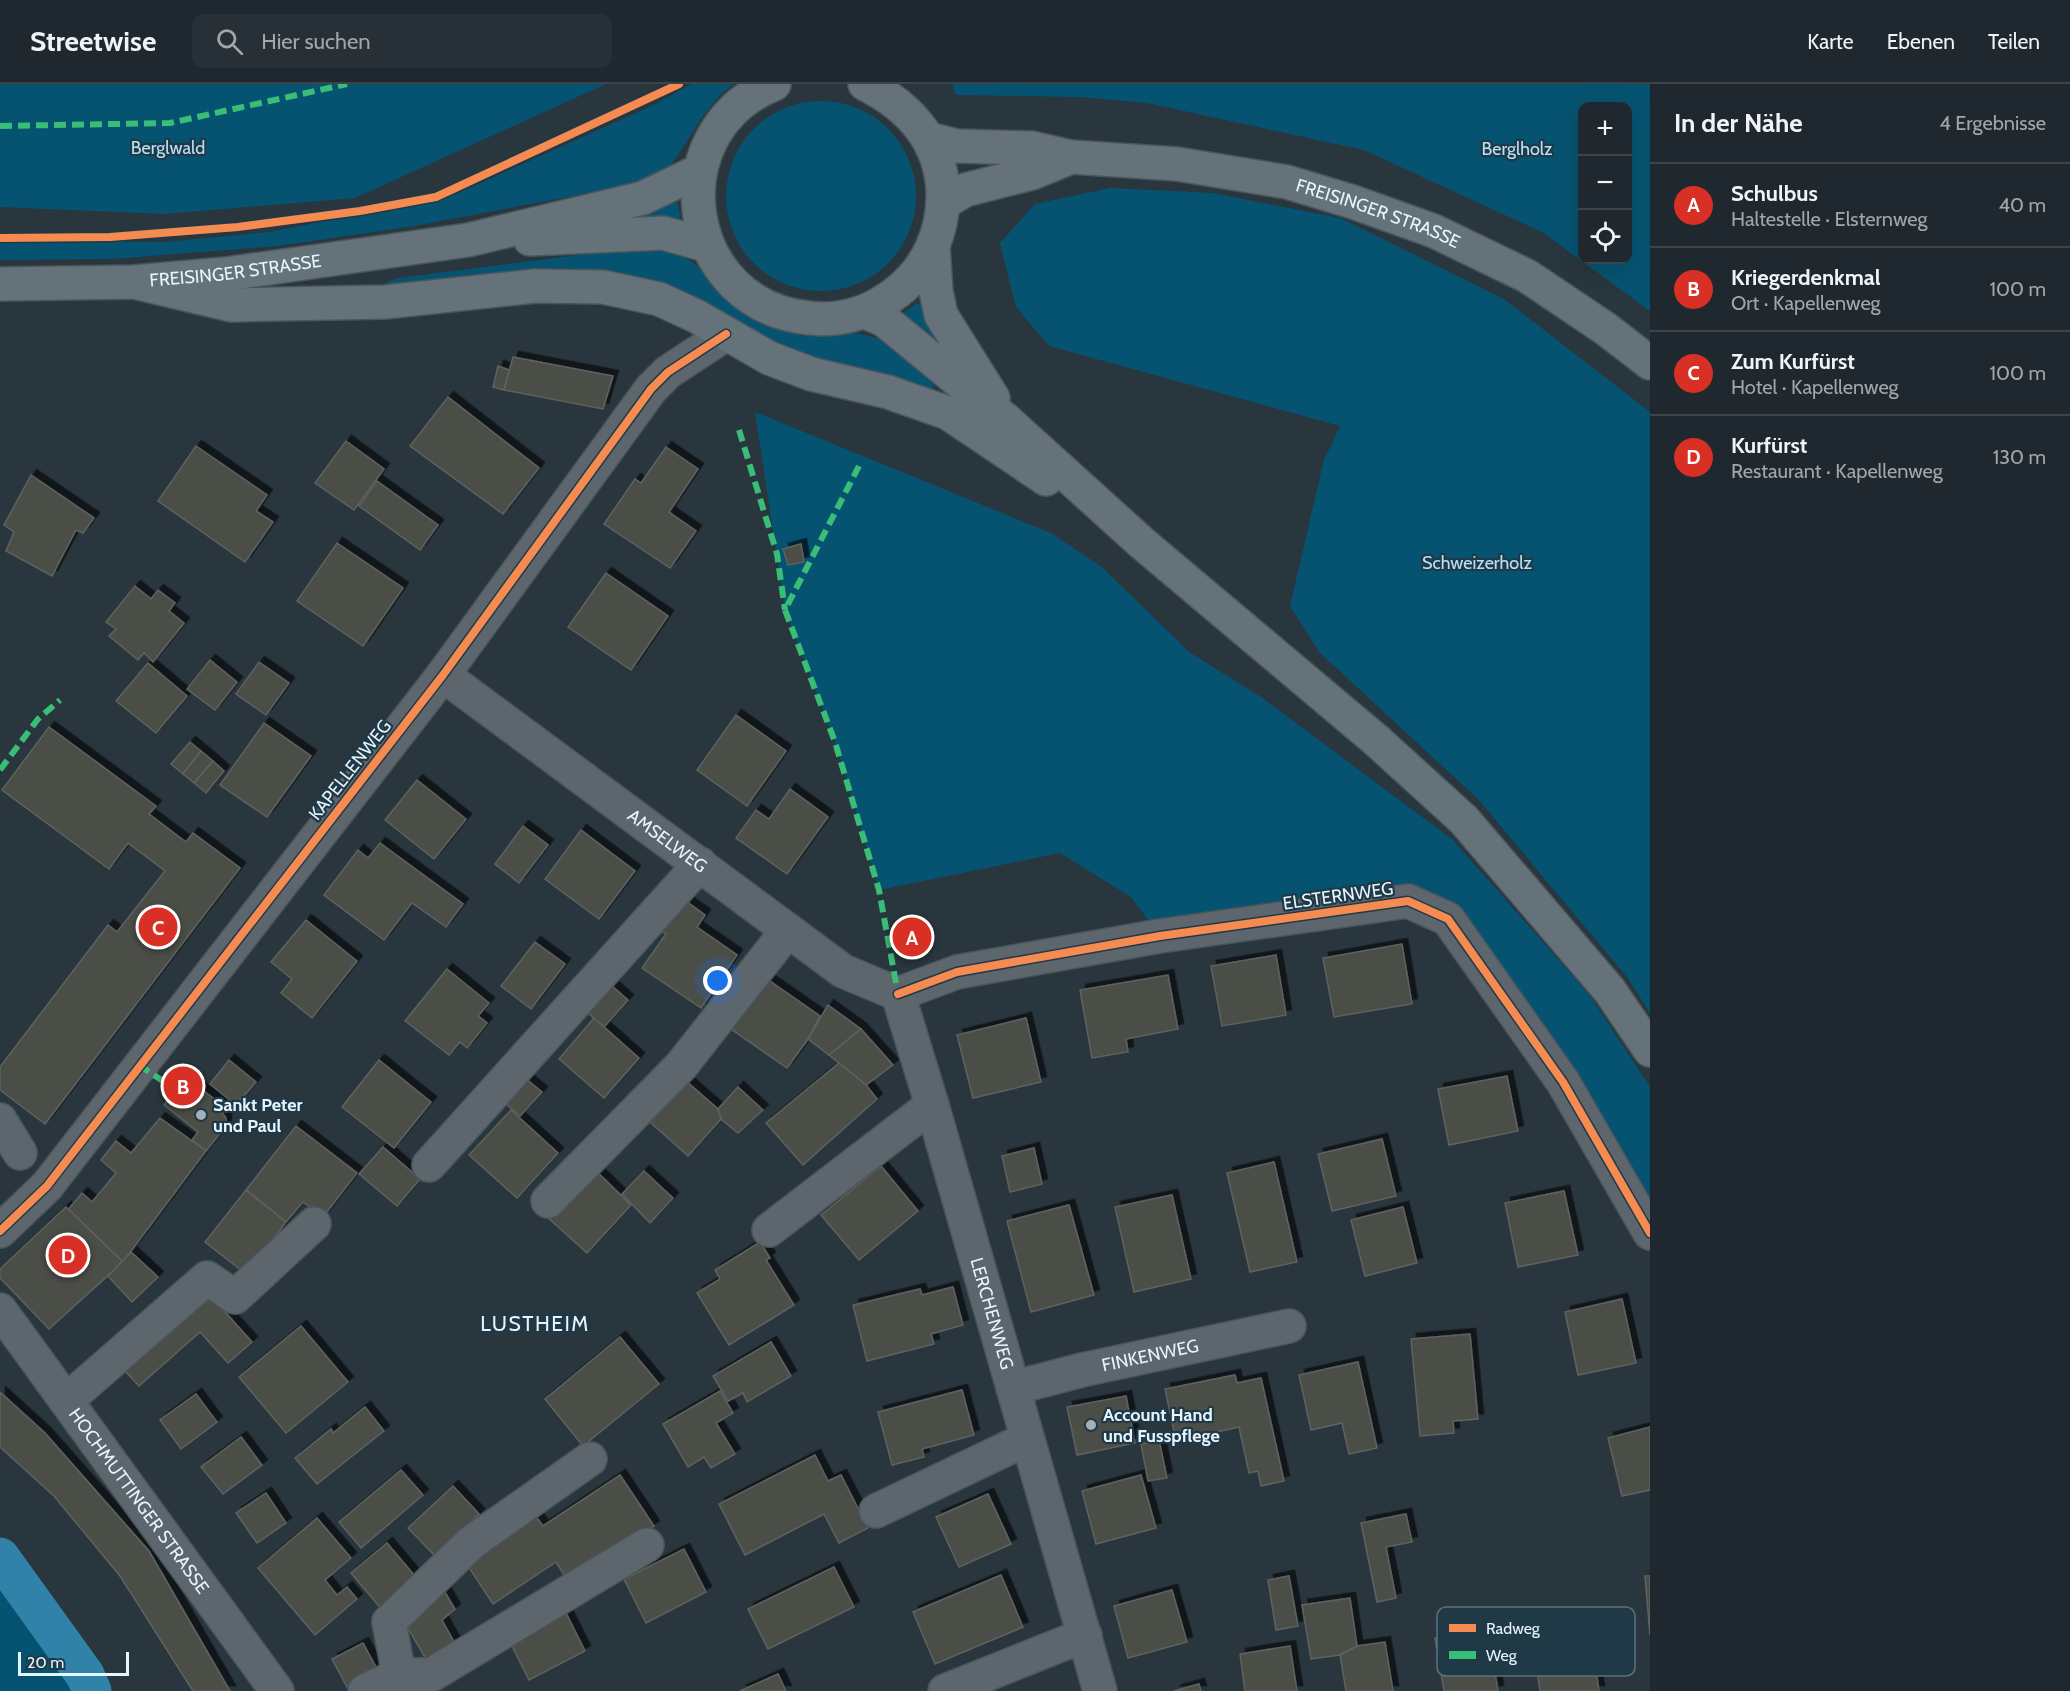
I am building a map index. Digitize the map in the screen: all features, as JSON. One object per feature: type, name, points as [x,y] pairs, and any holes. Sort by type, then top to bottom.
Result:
[{"type":"main road","points":[[774,84],[759,90],[731,111],[711,139],[699,171],[697,208],[706,245],[726,277],[754,302],[790,316],[828,320],[865,312],[886,301],[906,286],[921,267],[933,246],[940,225],[943,203],[940,170],[929,139],[912,115],[882,88]]},
{"type":"main road","name":"FREISINGER STRASSE","points":[[929,139],[956,146],[1032,148],[1071,157],[1177,164],[1287,182],[1353,202],[1434,231],[1527,276],[1606,329],[1650,363]]},
{"type":"main road","points":[[943,203],[965,190],[1032,172],[1071,157]]},
{"type":"main road","points":[[468,240],[643,198],[699,171]]},
{"type":"main road","points":[[468,240],[663,233],[706,245]]},
{"type":"main road","name":"FREISINGER STRASSE","points":[[0,284],[134,282],[343,260],[468,240]]},
{"type":"main road","points":[[933,246],[936,291],[941,315],[1006,420]]},
{"type":"main road","points":[[134,282],[231,305],[385,302],[536,286],[603,287],[659,299],[769,358],[811,374],[888,392],[948,413],[1142,543]]},
{"type":"main road","points":[[865,312],[884,320],[1006,420],[1142,543],[1376,740],[1464,820],[1610,991],[1650,1050]]},
{"type":"street","name":"KAPELLENWEG","points":[[0,1231],[47,1186],[443,675],[651,389],[668,372],[726,334]]},
{"type":"street","name":"AMSELWEG","points":[[443,675],[843,971],[898,994]]},
{"type":"street","points":[[429,1165],[700,864]]},
{"type":"street","name":"ELSTERNWEG","points":[[898,994],[968,970],[1160,936],[1408,901],[1448,919],[1563,1082],[1650,1233]]},
{"type":"street","points":[[548,1201],[681,1066],[788,930]]},
{"type":"street","name":"LERCHENWEG","points":[[898,994],[1100,1691]]},
{"type":"street","points":[[769,1230],[932,1105]]},
{"type":"street","points":[[66,1401],[207,1278],[235,1297],[314,1224]]},
{"type":"street","name":"HOCHMUTTINGER STRASSE","points":[[0,1310],[277,1691]]},
{"type":"street","name":"FINKENWEG","points":[[1013,1388],[1082,1370],[1289,1326]]},
{"type":"street","points":[[876,1511],[1027,1439]]},
{"type":"street","points":[[399,1675],[389,1622],[471,1542],[590,1459]]},
{"type":"street","points":[[366,1691],[399,1675],[431,1675],[647,1545]]},
{"type":"street","points":[[945,1691],[1085,1635]]},
{"type":"green space","name":"Berglwald","points":[[0,84],[606,84],[355,198],[164,214],[0,207]]},
{"type":"green space","points":[[691,84],[734,84],[721,94],[701,119],[672,164],[632,185],[414,226],[278,246],[112,259],[0,260],[0,241],[166,242],[269,232],[447,198],[654,105]]},
{"type":"green space","name":"Berglholz","points":[[952,84],[1650,84],[1650,311],[1586,264],[1632,264],[1632,102],[1578,102],[1578,258],[1542,232],[1364,150],[1147,103],[1080,97],[956,95]]},
{"type":"green space","points":[[821,101],[848,105],[874,117],[888,129],[900,143],[912,169],[916,196],[912,223],[900,249],[888,263],[874,275],[848,287],[821,291],[794,287],[768,275],[754,263],[742,249],[730,223],[726,196],[730,169],[742,143],[754,129],[768,117],[794,105]]},
{"type":"green space","name":"Schweizerholz","points":[[1110,188],[1212,193],[1340,218],[1504,299],[1650,412],[1650,1013],[1627,977],[1478,799],[1319,652],[1290,606],[1324,460],[1340,426],[1049,346],[1016,307],[1000,243],[1035,204]]},
{"type":"green space","points":[[677,200],[681,221],[678,223],[602,219]]},
{"type":"green space","points":[[661,249],[686,258],[702,269],[719,290],[761,320],[793,332],[856,333],[877,338],[930,378],[934,387],[929,389],[894,376],[821,362],[785,350],[681,293],[638,278],[597,270],[563,269],[390,288],[386,286],[388,281],[399,278],[602,252]]},
{"type":"green space","points":[[917,303],[935,335],[950,354],[899,316]]},
{"type":"green space","points":[[755,412],[1051,533],[1103,568],[1189,652],[1261,697],[1453,840],[1591,997],[1650,1087],[1650,1233],[1448,919],[1408,901],[1160,936],[1131,897],[1060,853],[879,890],[835,742],[785,610]]},
{"type":"green space","points":[[0,1557],[85,1675],[92,1691],[0,1691]]},
{"type":"building","points":[[513,357],[613,376],[603,409],[504,390]]},
{"type":"building","points":[[498,366],[509,370],[504,390],[493,387]]},
{"type":"building","points":[[448,397],[539,468],[503,514],[410,446]]},
{"type":"building","points":[[346,441],[384,469],[354,510],[315,483]]},
{"type":"building","points":[[196,446],[267,495],[256,511],[273,522],[245,562],[158,501]]},
{"type":"building","points":[[666,447],[698,469],[669,512],[696,531],[670,568],[604,524],[635,479],[641,483]]},
{"type":"building","points":[[31,475],[94,518],[83,533],[76,530],[52,576],[6,551],[14,532],[4,525]]},
{"type":"building","points":[[377,481],[438,525],[420,550],[359,506]]},
{"type":"building","points":[[337,543],[403,588],[363,646],[297,601]]},
{"type":"building","points":[[801,544],[804,562],[788,565],[783,549]]},
{"type":"building","points":[[606,573],[668,616],[631,670],[568,627]]},
{"type":"building","points":[[135,586],[151,599],[158,590],[175,603],[169,611],[184,623],[153,662],[144,653],[138,660],[109,636],[116,629],[106,622]]},
{"type":"building","points":[[210,660],[237,682],[215,710],[187,689]]},
{"type":"building","points":[[259,662],[289,683],[266,715],[236,694]]},
{"type":"building","points":[[148,663],[187,696],[156,733],[116,701]]},
{"type":"building","points":[[736,715],[786,751],[747,806],[697,770]]},
{"type":"building","points":[[264,723],[311,756],[267,817],[220,785]]},
{"type":"building","points":[[49,727],[156,806],[149,814],[186,842],[193,833],[240,868],[45,1124],[0,1090],[0,1067],[108,925],[117,932],[165,871],[128,843],[109,869],[2,790]]},
{"type":"building","points":[[190,742],[201,751],[183,774],[171,764]]},
{"type":"building","points":[[201,751],[213,761],[194,783],[183,774]]},
{"type":"building","points":[[213,761],[224,771],[206,793],[194,783]]},
{"type":"building","points":[[417,780],[466,819],[434,859],[385,820]]},
{"type":"building","points":[[790,789],[828,817],[787,874],[736,838],[756,810],[769,819]]},
{"type":"building","points":[[523,826],[548,845],[519,883],[495,864]]},
{"type":"building","points":[[581,830],[635,871],[599,919],[545,879]]},
{"type":"building","points":[[380,843],[463,904],[446,927],[412,903],[384,940],[324,895],[358,850],[368,858]]},
{"type":"building","points":[[679,896],[705,915],[697,927],[737,955],[701,1008],[642,968],[666,934],[657,928]]},
{"type":"building","points":[[306,920],[357,961],[312,1018],[281,993],[292,979],[271,962]]},
{"type":"building","points":[[535,942],[565,964],[531,1009],[501,986]]},
{"type":"building","points":[[1402,944],[1412,1004],[1334,1017],[1323,958]]},
{"type":"building","points":[[1276,955],[1286,1015],[1222,1026],[1211,966]]},
{"type":"building","points":[[447,969],[489,1003],[478,1016],[487,1023],[467,1048],[460,1042],[449,1055],[405,1021]]},
{"type":"building","points":[[1168,975],[1178,1029],[1126,1039],[1128,1052],[1092,1058],[1080,990]]},
{"type":"building","points":[[604,979],[628,1000],[604,1027],[580,1006]]},
{"type":"building","points":[[767,979],[820,1016],[808,1039],[787,1068],[731,1029]]},
{"type":"building","points":[[828,1005],[861,1029],[829,1055],[808,1039]]},
{"type":"building","points":[[594,1018],[639,1058],[604,1098],[559,1059]]},
{"type":"building","points":[[1026,1018],[1041,1082],[973,1098],[957,1035]]},
{"type":"building","points":[[861,1029],[893,1065],[866,1085],[829,1055]]},
{"type":"building","points":[[229,1060],[256,1082],[236,1105],[210,1084]]},
{"type":"building","points":[[379,1060],[431,1102],[394,1148],[342,1107]]},
{"type":"building","points":[[839,1063],[866,1085],[877,1099],[803,1165],[766,1123]]},
{"type":"building","points":[[519,1073],[542,1092],[520,1116],[498,1097]]},
{"type":"building","points":[[678,1074],[718,1109],[721,1119],[688,1156],[641,1114]]},
{"type":"building","points":[[1507,1076],[1518,1131],[1449,1145],[1438,1089]]},
{"type":"building","name":"Sankt Peter und Paul","points":[[186,1077],[222,1105],[219,1108],[226,1118],[226,1126],[206,1151],[192,1140],[198,1132],[164,1105]]},
{"type":"building","points":[[738,1087],[763,1110],[738,1133],[721,1119],[718,1109]]},
{"type":"building","points":[[511,1110],[558,1153],[517,1198],[469,1155]]},
{"type":"building","points":[[160,1118],[206,1151],[123,1262],[67,1211],[82,1193],[92,1202],[116,1173],[101,1160],[116,1141],[131,1153]]},
{"type":"building","points":[[296,1126],[357,1173],[323,1217],[303,1202],[286,1222],[246,1190]]},
{"type":"building","points":[[1382,1139],[1396,1196],[1332,1211],[1318,1154]]},
{"type":"building","points":[[383,1147],[420,1179],[397,1206],[359,1174]]},
{"type":"building","points":[[1034,1148],[1042,1184],[1010,1192],[1002,1156]]},
{"type":"building","points":[[1274,1162],[1297,1262],[1250,1272],[1227,1173]]},
{"type":"building","points":[[881,1166],[918,1211],[859,1260],[821,1215]]},
{"type":"building","points":[[592,1167],[631,1205],[587,1253],[546,1216]]},
{"type":"building","points":[[644,1171],[673,1198],[650,1223],[622,1194]]},
{"type":"building","points":[[246,1190],[286,1222],[246,1274],[205,1242]]},
{"type":"building","points":[[1564,1191],[1578,1255],[1518,1267],[1505,1203]]},
{"type":"building","points":[[1172,1195],[1191,1279],[1134,1292],[1115,1207]]},
{"type":"building","points":[[1069,1205],[1094,1295],[1031,1312],[1007,1221]]},
{"type":"building","points":[[66,1207],[123,1262],[49,1329],[0,1278],[0,1269]]},
{"type":"building","points":[[1403,1207],[1417,1263],[1365,1276],[1351,1220]]},
{"type":"building","points":[[760,1242],[770,1258],[766,1260],[794,1305],[729,1345],[697,1293],[720,1279],[715,1270]]},
{"type":"building","points":[[131,1252],[158,1277],[132,1302],[108,1276]]},
{"type":"building","points":[[953,1287],[963,1325],[931,1334],[934,1344],[867,1361],[853,1305],[920,1289],[922,1295]]},
{"type":"building","points":[[208,1293],[252,1342],[228,1363],[200,1332],[139,1386],[123,1369]]},
{"type":"building","points":[[1622,1299],[1636,1363],[1578,1375],[1565,1312]]},
{"type":"building","points":[[301,1326],[348,1382],[286,1433],[239,1377]]},
{"type":"building","points":[[1470,1334],[1478,1419],[1453,1421],[1454,1433],[1420,1436],[1411,1339]]},
{"type":"building","points":[[620,1337],[659,1384],[583,1446],[545,1399]]},
{"type":"building","points":[[771,1342],[791,1376],[747,1402],[743,1393],[728,1401],[713,1376]]},
{"type":"building","points":[[1358,1362],[1377,1448],[1349,1454],[1342,1423],[1311,1430],[1299,1375]]},
{"type":"building","points":[[1235,1375],[1237,1383],[1261,1378],[1284,1481],[1261,1486],[1258,1471],[1249,1473],[1239,1427],[1176,1441],[1165,1389]]},
{"type":"building","points":[[962,1390],[974,1435],[922,1449],[924,1457],[892,1465],[878,1412]]},
{"type":"building","points":[[720,1391],[733,1413],[716,1423],[735,1454],[711,1468],[704,1457],[688,1467],[663,1424]]},
{"type":"building","points":[[0,1392],[45,1433],[149,1551],[230,1691],[193,1691],[120,1576],[54,1496],[0,1447]]},
{"type":"building","points":[[196,1394],[217,1422],[181,1449],[160,1420]]},
{"type":"building","points":[[1126,1396],[1135,1443],[1077,1455],[1067,1407]]},
{"type":"building","points":[[365,1407],[384,1431],[317,1484],[295,1458],[331,1429],[333,1433]]},
{"type":"building","points":[[1650,1427],[1650,1490],[1622,1496],[1608,1438]]},
{"type":"building","points":[[241,1437],[262,1465],[223,1494],[201,1467]]},
{"type":"building","points":[[1159,1440],[1167,1478],[1148,1481],[1141,1444]]},
{"type":"building","points":[[815,1455],[828,1481],[841,1475],[868,1528],[839,1543],[824,1514],[745,1555],[719,1504]]},
{"type":"building","points":[[401,1470],[423,1495],[361,1548],[339,1522]]},
{"type":"building","points":[[620,1475],[654,1526],[569,1583],[556,1562],[493,1604],[464,1560],[534,1514],[543,1526]]},
{"type":"building","points":[[1141,1475],[1156,1528],[1096,1544],[1082,1491]]},
{"type":"building","points":[[453,1486],[479,1514],[435,1556],[408,1528]]},
{"type":"building","points":[[266,1493],[286,1523],[257,1543],[236,1513]]},
{"type":"building","points":[[988,1494],[1011,1544],[959,1567],[936,1517]]},
{"type":"building","points":[[1406,1514],[1412,1542],[1386,1547],[1396,1598],[1377,1602],[1361,1523]]},
{"type":"building","points":[[317,1518],[351,1558],[325,1580],[337,1595],[347,1587],[357,1599],[315,1635],[258,1568]]},
{"type":"building","points":[[387,1543],[419,1581],[383,1611],[351,1573]]},
{"type":"building","points":[[684,1549],[706,1592],[646,1623],[624,1579]]},
{"type":"building","points":[[834,1567],[854,1607],[768,1649],[748,1609]]},
{"type":"building","points":[[1001,1575],[1023,1627],[935,1664],[913,1612]]},
{"type":"building","points":[[1289,1576],[1298,1626],[1276,1630],[1268,1580]]},
{"type":"building","points":[[1645,1576],[1650,1576],[1650,1635]]},
{"type":"building","points":[[443,1589],[455,1609],[442,1620],[458,1649],[427,1661],[405,1623]]},
{"type":"building","points":[[1172,1590],[1187,1642],[1128,1658],[1114,1606]]},
{"type":"building","points":[[1350,1598],[1357,1646],[1340,1655],[1311,1659],[1302,1605]]},
{"type":"building","points":[[564,1609],[585,1651],[529,1680],[508,1638]]},
{"type":"building","points":[[1385,1642],[1393,1691],[1346,1691],[1340,1655],[1357,1646]]},
{"type":"building","points":[[363,1643],[378,1671],[347,1687],[332,1659]]},
{"type":"building","points":[[1290,1646],[1297,1691],[1245,1691],[1240,1654]]},
{"type":"building","points":[[778,1674],[786,1691],[740,1691]]},
{"type":"building","points":[[1441,1676],[1496,1676],[1498,1691],[1444,1691]]},
{"type":"building","points":[[1538,1676],[1597,1676],[1599,1691],[1540,1691]]},
{"type":"building","points":[[1199,1684],[1201,1691],[1174,1691]]},
{"type":"waterway","points":[[0,1557],[85,1675],[92,1691]]},
{"type":"marked path","points":[[0,126],[170,123],[347,84]]},
{"type":"marked path","points":[[739,430],[777,554],[785,610]]},
{"type":"marked path","points":[[859,466],[785,610],[835,742],[879,890],[898,994]]},
{"type":"marked path","points":[[0,770],[38,719],[60,700]]},
{"type":"marked path","points":[[139,1065],[176,1090]]},
{"type":"cycle path","points":[[0,238],[110,237],[238,227],[360,211],[436,197],[679,84]]},
{"type":"cycle path","points":[[0,1231],[47,1186],[443,675],[651,389],[668,372],[726,334]]},
{"type":"cycle path","points":[[898,994],[957,972],[1160,936],[1408,901],[1448,919],[1563,1082],[1650,1233]]},
{"type":"place","name":"Zum Kurfürst","points":[[158,927]]},
{"type":"place","name":"Schulbus","points":[[912,937]]},
{"type":"place","name":"Kriegerdenkmal","points":[[183,1086]]},
{"type":"place","name":"Sankt Peter und Paul","points":[[201,1115]]},
{"type":"place","name":"Kurfürst","points":[[68,1255]]},
{"type":"place","name":"Account Hand und Fusspflege","points":[[1091,1425]]},
{"type":"district","name":"LUSTHEIM","points":[[535,1324]]}]
